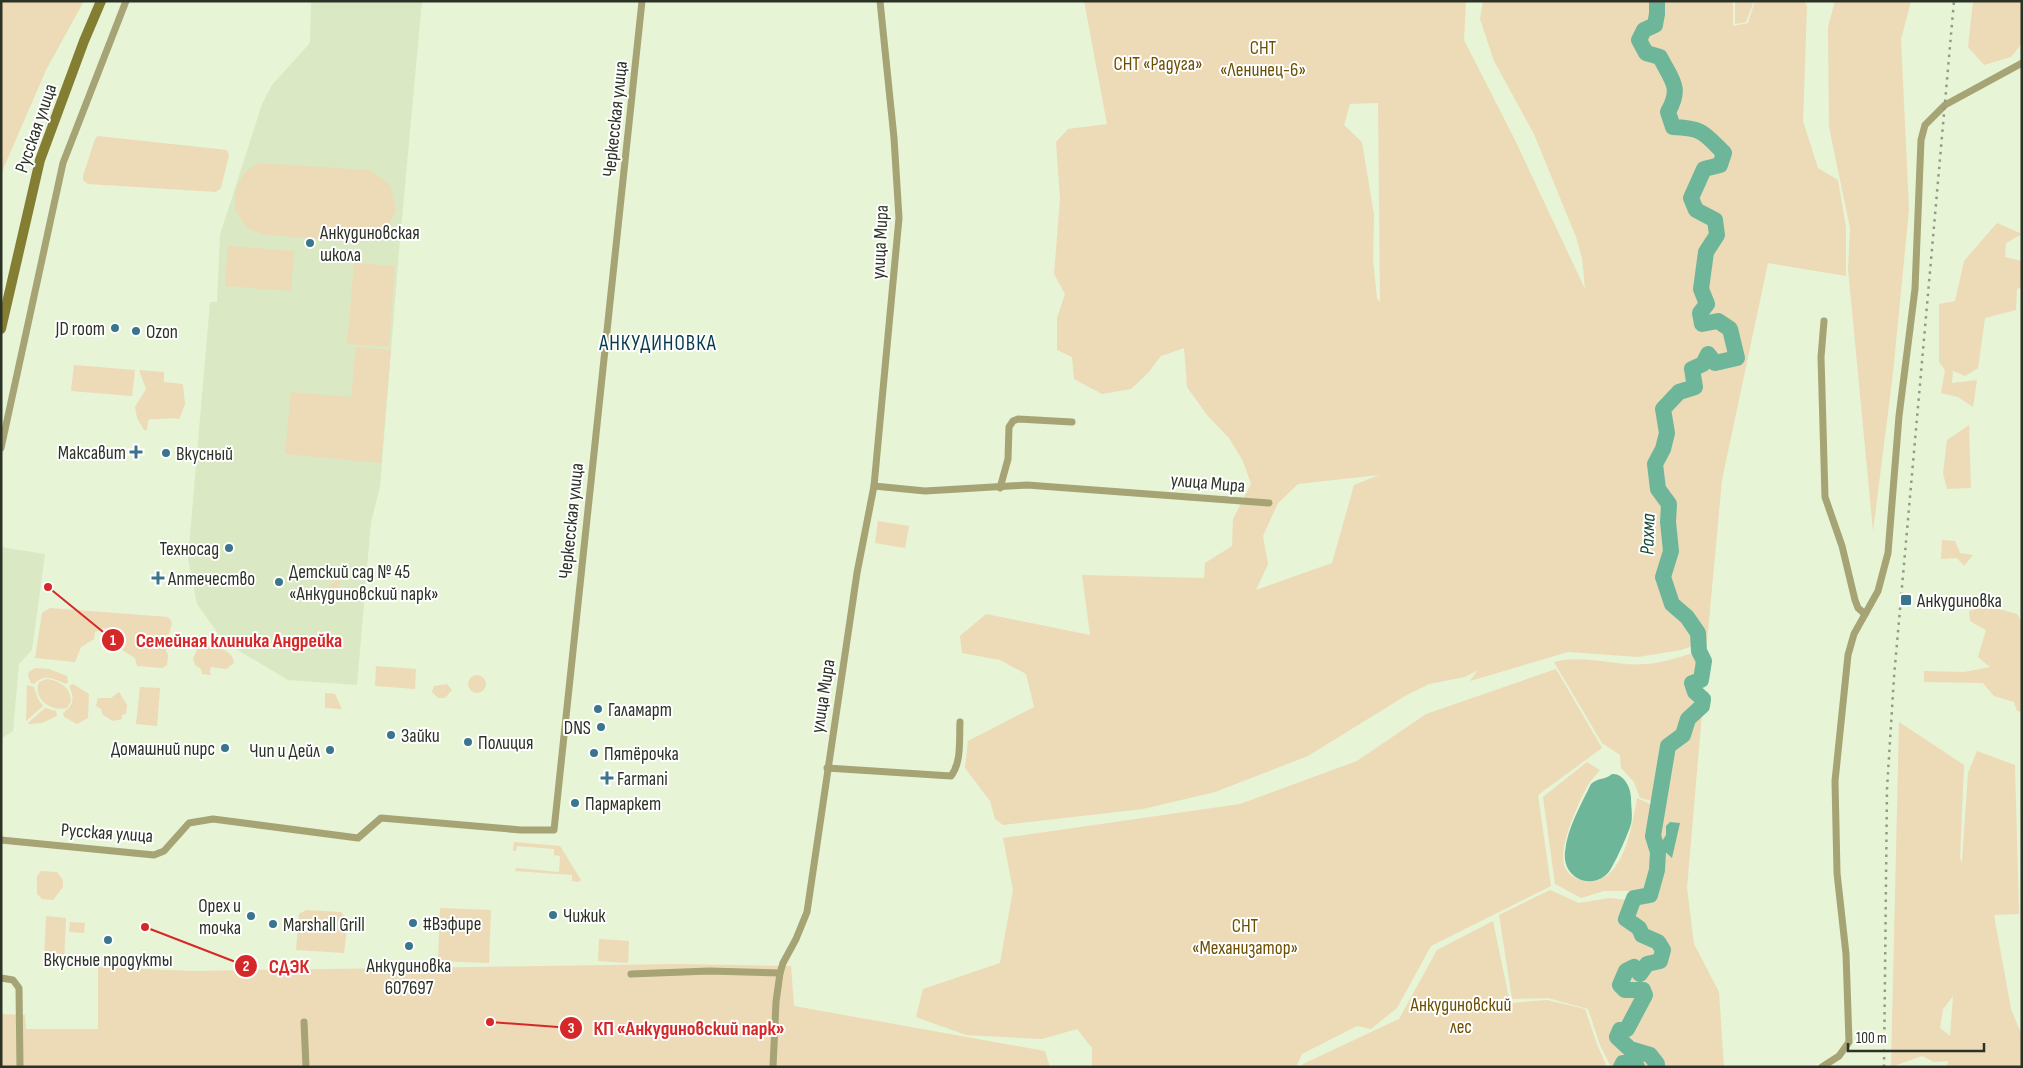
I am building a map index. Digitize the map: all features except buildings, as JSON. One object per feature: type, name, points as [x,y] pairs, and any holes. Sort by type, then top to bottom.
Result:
[{"type":"street","name":"Русская улица","points":[[1,329],[40,160],[84,41],[101,1]]},
{"type":"street","points":[[1,448],[63,163],[126,1]]},
{"type":"street","name":"Черкесская улица","points":[[345,836],[358,838],[381,818],[521,830],[554,830],[642,1]]},
{"type":"street","name":"улица Мира","points":[[772,1067],[776,1002],[780,973],[807,912],[857,573],[874,486],[899,218],[894,138],[880,1]]},
{"type":"street","points":[[1822,1067],[1839,1056],[1849,1042],[1846,962],[1837,873],[1835,781],[1848,655],[1854,634],[1878,591],[1888,553],[1899,416],[1915,289],[1920,140],[1925,125],[1945,105],[2022,63]]},
{"type":"street","points":[[1824,321],[1821,358],[1825,497],[1842,546],[1855,600],[1858,608],[1865,614]]},
{"type":"street","points":[[1000,488],[1008,459],[1009,427],[1013,421],[1018,418],[1072,422]]},
{"type":"street","name":"улица Мира","points":[[874,486],[925,492],[1027,485],[1269,503]]},
{"type":"street","points":[[827,768],[951,776],[955,771],[958,759],[960,722]]},
{"type":"street","name":"Русская улица","points":[[1,840],[154,855],[164,851],[189,823],[213,819],[345,836]]},
{"type":"street","points":[[631,974],[709,971],[780,973]]},
{"type":"street","points":[[1,978],[13,980],[20,988],[20,1067]]},
{"type":"street","points":[[304,1022],[306,1067]]},
{"type":"shaded area","name":"Анкудиновская школа","points":[[311,1],[422,1],[380,487],[371,522],[357,685],[288,680],[224,642],[197,604],[188,559],[210,302],[217,302],[220,235],[262,104],[272,85],[310,43]]},
{"type":"shaded area","points":[[1,547],[45,554],[32,650],[19,664],[13,731],[1,739]]},
{"type":"shaded area","points":[[1612,774],[1623,778],[1630,789],[1631,824],[1621,850],[1608,873],[1594,881],[1586,881],[1573,875],[1568,869],[1565,861],[1565,852],[1568,834],[1591,784]]},
{"type":"shaded area","points":[[1670,822],[1680,823],[1672,858],[1662,849],[1661,843],[1666,835],[1666,826]]},
{"type":"green space","points":[[1,1],[84,1],[46,70],[1,174]]},
{"type":"green space","points":[[1084,1],[1466,1],[1464,40],[1515,140],[1585,289],[1582,258],[1576,237],[1534,134],[1494,61],[1480,19],[1483,1],[1654,1],[1655,13],[1651,23],[1643,27],[1635,38],[1643,56],[1658,61],[1674,93],[1665,109],[1671,130],[1688,131],[1699,135],[1721,154],[1717,162],[1702,166],[1689,198],[1694,212],[1713,222],[1715,234],[1704,250],[1698,290],[1704,304],[1697,312],[1701,326],[1718,325],[1726,331],[1733,356],[1717,360],[1707,351],[1701,363],[1690,368],[1692,385],[1676,390],[1660,408],[1665,434],[1652,462],[1655,488],[1667,505],[1668,550],[1661,577],[1670,606],[1685,620],[1694,633],[1695,645],[1681,650],[1638,657],[1568,652],[1470,681],[1478,670],[1465,677],[1429,684],[1405,696],[1308,756],[1215,792],[1143,809],[1003,825],[995,819],[990,801],[965,768],[968,741],[1034,707],[1026,674],[1000,660],[962,653],[960,636],[986,614],[1090,635],[1082,575],[1204,578],[1205,563],[1232,546],[1233,519],[1251,484],[1243,461],[1229,438],[1207,415],[1187,387],[1184,348],[1161,356],[1148,373],[1131,389],[1102,394],[1074,379],[1072,357],[1057,350],[1057,318],[1065,294],[1054,274],[1060,199],[1056,142],[1068,129],[1107,124]],"holes":[[[1378,103],[1380,302],[1377,299],[1373,260],[1374,215],[1362,142],[1344,125],[1350,104]],[[1379,475],[1354,485],[1332,563],[1256,590],[1268,564],[1263,536],[1278,503],[1298,484]]]},
{"type":"green space","points":[[1662,1],[1733,1],[1733,26],[1748,23],[1755,1],[1804,1],[1807,6],[1803,121],[1818,168],[1838,180],[1846,227],[1846,276],[1768,263],[1722,480],[1707,642],[1702,645],[1700,633],[1689,615],[1675,603],[1666,578],[1674,551],[1672,504],[1661,487],[1657,464],[1666,449],[1670,432],[1665,411],[1680,394],[1697,388],[1695,371],[1704,367],[1708,361],[1716,366],[1741,358],[1732,327],[1718,318],[1705,321],[1703,314],[1710,305],[1704,289],[1709,252],[1720,236],[1717,218],[1700,208],[1695,198],[1706,171],[1723,166],[1727,151],[1705,130],[1694,126],[1676,124],[1671,112],[1678,88],[1674,76],[1661,54],[1649,51],[1643,40],[1646,31],[1658,26]]},
{"type":"green space","points":[[1735,1],[1754,1],[1746,22],[1735,24]]},
{"type":"green space","points":[[1835,1],[1911,1],[1901,39],[1909,209],[1893,373],[1873,531],[1848,269],[1850,228],[1829,127],[1828,27]]},
{"type":"green space","points":[[1973,1],[2022,1],[2022,43],[2011,57],[1984,65],[1968,47]]},
{"type":"green space","points":[[98,136],[227,150],[229,155],[221,188],[216,192],[88,184],[83,180],[83,176],[95,139]]},
{"type":"green space","points":[[260,163],[369,170],[390,185],[396,210],[384,235],[366,242],[265,235],[247,228],[235,209],[235,192],[240,180],[246,171]]},
{"type":"green space","points":[[1997,223],[2022,234],[2006,243],[2005,257],[2022,261],[2022,287],[2017,289],[2016,310],[1985,318],[1978,368],[1965,376],[1953,371],[1952,383],[1977,380],[1973,407],[1958,397],[1941,393],[1945,370],[1939,362],[1939,304],[1955,301],[1964,261]]},
{"type":"green space","points":[[228,246],[294,251],[291,291],[225,286]]},
{"type":"green space","points":[[354,263],[395,266],[389,347],[347,344]]},
{"type":"green space","points":[[356,347],[391,350],[381,463],[285,454],[291,392],[351,397]]},
{"type":"green space","points":[[74,365],[135,370],[132,396],[71,391]]},
{"type":"green space","points":[[139,370],[164,372],[164,382],[183,384],[185,404],[179,419],[150,419],[147,430],[144,430],[137,418],[135,407],[146,389]]},
{"type":"green space","points":[[1969,425],[1971,488],[1947,489],[1943,473],[1947,440]]},
{"type":"green space","points":[[878,521],[909,526],[905,548],[875,543]]},
{"type":"green space","points":[[1942,540],[1955,541],[1960,553],[1973,555],[1964,566],[1957,558],[1941,559]]},
{"type":"green space","points":[[338,579],[340,581],[338,593],[327,603],[315,602],[314,599]]},
{"type":"green space","points":[[1988,606],[2017,614],[2022,623],[2022,712],[2017,711],[2014,702],[1994,696],[1983,683],[1924,682],[1924,671],[1964,672],[1990,667],[1978,657],[1986,630],[1970,621],[1969,611]]},
{"type":"green space","points":[[50,608],[168,617],[172,622],[165,648],[168,655],[167,665],[162,668],[137,666],[135,658],[116,646],[114,637],[104,628],[95,632],[94,639],[81,647],[75,662],[35,658],[42,613]]},
{"type":"green space","points":[[204,645],[227,652],[233,658],[234,663],[226,669],[211,667],[211,675],[202,674],[201,669],[195,665],[193,658],[199,646]]},
{"type":"green space","points":[[1696,652],[1701,662],[1698,677],[1691,682],[1692,692],[1699,700],[1697,707],[1686,719],[1681,734],[1666,745],[1656,802],[1640,798],[1634,782],[1621,768],[1620,755],[1602,743],[1554,662],[1577,659],[1623,664],[1646,664],[1665,661]]},
{"type":"green space","points":[[376,666],[416,669],[415,689],[375,686]]},
{"type":"green space","points":[[35,668],[49,669],[67,676],[68,682],[66,684],[46,678],[34,684],[31,683],[28,676],[29,672]]},
{"type":"green space","name":"СНТ «Механизатор»","points":[[1556,669],[1602,748],[1538,795],[1551,886],[1431,946],[1397,1008],[1371,1029],[1357,1026],[1302,1054],[1296,1067],[1092,1067],[1092,1048],[1077,1029],[1042,1039],[966,1035],[916,1017],[923,989],[1000,963],[1013,890],[1003,838],[1240,804],[1357,761],[1426,714]]},
{"type":"green space","points":[[473,675],[481,675],[486,680],[484,691],[473,693],[468,688],[468,680]]},
{"type":"green space","points":[[47,679],[60,683],[69,692],[71,701],[67,708],[55,708],[41,699],[38,694],[39,682]]},
{"type":"green space","points":[[73,684],[89,694],[88,718],[77,724],[64,717],[63,713],[71,704],[72,695],[69,686]]},
{"type":"green space","points":[[447,684],[452,690],[445,698],[438,698],[432,692],[434,686]]},
{"type":"green space","points":[[27,685],[34,687],[38,699],[43,706],[26,721]]},
{"type":"green space","points":[[140,687],[160,688],[157,726],[136,724]]},
{"type":"green space","points":[[119,692],[127,705],[126,714],[122,715],[122,719],[113,721],[103,715],[101,709],[96,706],[98,698],[111,698]]},
{"type":"green space","points":[[325,693],[335,694],[342,709],[325,708]]},
{"type":"green space","points":[[45,708],[56,711],[57,716],[42,723],[28,723]]},
{"type":"green space","points":[[1702,713],[1687,888],[1694,944],[1719,992],[1724,1067],[1660,1067],[1659,1061],[1654,1054],[1632,1045],[1624,1035],[1629,1033],[1648,996],[1644,987],[1625,984],[1634,973],[1642,977],[1650,968],[1662,964],[1666,954],[1665,943],[1644,932],[1641,925],[1630,917],[1638,900],[1653,897],[1660,854],[1658,835],[1672,748],[1685,738],[1691,721]]},
{"type":"green space","points":[[1899,722],[1964,765],[1960,858],[1962,863],[1968,773],[1977,751],[2015,765],[2019,914],[1994,915],[2011,1009],[2022,1036],[2022,1067],[1947,1067],[1948,1061],[1934,1062],[1922,1056],[1891,1067]],"holes":[[[1953,996],[1950,1036],[1940,1028],[1943,1009]]]},
{"type":"green space","points":[[1587,762],[1600,770],[1588,785],[1570,824],[1564,847],[1565,868],[1571,875],[1583,881],[1597,881],[1608,875],[1623,853],[1632,824],[1637,798],[1650,804],[1652,868],[1646,889],[1604,891],[1581,898],[1555,884],[1543,797]]},
{"type":"green space","points":[[514,842],[560,846],[581,880],[578,882],[572,881],[572,875],[515,871],[516,868],[559,872],[560,856],[554,855],[554,849],[517,846],[516,851],[513,851]]},
{"type":"green space","points":[[41,871],[57,872],[63,880],[63,887],[53,900],[42,899],[37,894],[37,876]]},
{"type":"green space","points":[[1550,890],[1579,903],[1610,898],[1628,900],[1624,921],[1641,939],[1658,948],[1656,958],[1646,961],[1641,967],[1633,963],[1625,968],[1615,985],[1620,992],[1640,996],[1625,1025],[1618,1027],[1613,1036],[1624,1050],[1645,1059],[1649,1067],[1642,1067],[1634,1058],[1619,1060],[1614,1067],[1611,1067],[1600,1045],[1588,1009],[1548,998],[1512,999],[1499,915]]},
{"type":"green space","points":[[440,908],[491,910],[489,963],[438,961]]},
{"type":"green space","points":[[306,910],[341,912],[348,921],[344,953],[296,950],[299,914]]},
{"type":"green space","points":[[46,916],[66,918],[64,961],[44,960]]},
{"type":"green space","name":"Анкудиновский лес","points":[[1493,921],[1510,1003],[1547,1000],[1585,1009],[1607,1067],[1301,1067],[1303,1064],[1399,1019],[1437,950]]},
{"type":"green space","points":[[70,922],[85,923],[84,933],[69,932]]},
{"type":"green space","points":[[599,939],[629,941],[628,963],[598,961]]},
{"type":"green space","points":[[677,964],[791,966],[794,1006],[1045,1051],[1050,1067],[1,1067],[1,1014],[25,1015],[26,1029],[98,1029],[98,967],[192,971]]},
{"type":"waterway","name":"Рахма","points":[[1657,1],[1655,25],[1644,30],[1639,40],[1646,53],[1660,57],[1674,84],[1674,96],[1668,112],[1673,127],[1697,130],[1724,153],[1720,165],[1704,169],[1691,198],[1696,210],[1715,220],[1717,235],[1706,252],[1701,289],[1707,304],[1700,313],[1702,324],[1718,321],[1730,329],[1737,358],[1715,363],[1708,354],[1703,364],[1692,369],[1695,387],[1679,392],[1663,409],[1667,433],[1663,449],[1655,464],[1658,489],[1669,504],[1668,522],[1671,551],[1663,577],[1672,604],[1687,617],[1698,633],[1699,651],[1704,661],[1701,680],[1692,683],[1695,692],[1703,699],[1702,706],[1688,719],[1683,735],[1668,746],[1653,836],[1658,852],[1657,870],[1650,895],[1634,898],[1626,919],[1639,928],[1642,935],[1658,942],[1663,950],[1660,961],[1647,964],[1640,974],[1634,967],[1626,971],[1620,985],[1625,990],[1643,990],[1645,995],[1627,1029],[1620,1030],[1617,1037],[1630,1049],[1650,1055],[1657,1064],[1657,1067]]},
{"type":"waterway","name":"Рахма","points":[[1621,1067],[1623,1063],[1635,1063],[1637,1067]]},
{"type":"railway","points":[[1884,1067],[1887,789],[1894,677],[1954,1]]},
{"type":"place","name":"Анкудиновская школа","points":[[310,243]]},
{"type":"place","name":"JD room","points":[[115,328]]},
{"type":"place","name":"Ozon","points":[[136,331]]},
{"type":"place","name":"Максавит","points":[[136,452]]},
{"type":"place","name":"Вкусный","points":[[166,453]]},
{"type":"place","name":"Техносад","points":[[229,548]]},
{"type":"place","name":"Аптечество","points":[[158,578]]},
{"type":"place","name":"Детский сад № 45 «Анкудиновский парк»","points":[[279,582]]},
{"type":"place","name":"Семейная клиника Андрейка","points":[[48,587]]},
{"type":"place","name":"Анкудиновка","points":[[1906,600]]},
{"type":"place","name":"Галамарт","points":[[598,709]]},
{"type":"place","name":"DNS","points":[[601,727]]},
{"type":"place","name":"Зайки","points":[[391,735]]},
{"type":"place","name":"Полиция","points":[[468,742]]},
{"type":"place","name":"Домашний пирс","points":[[225,748]]},
{"type":"place","name":"Чип и Дейл","points":[[330,750]]},
{"type":"place","name":"Пятёрочка","points":[[594,753]]},
{"type":"place","name":"Farmani","points":[[607,778]]},
{"type":"place","name":"Пармаркет","points":[[575,803]]},
{"type":"place","name":"Чижик","points":[[553,915]]},
{"type":"place","name":"Орех и точка","points":[[251,916]]},
{"type":"place","name":"#Вэфире","points":[[413,923]]},
{"type":"place","name":"Marshall Grill","points":[[273,924]]},
{"type":"place","name":"СДЭК","points":[[145,927]]},
{"type":"place","name":"Вкусные продукты","points":[[108,940]]},
{"type":"place","name":"Анкудиновка 607697","points":[[409,946]]},
{"type":"place","name":"КП «Анкудиновский парк»","points":[[490,1022]]},
{"type":"district","name":"АНКУДИНОВКА","points":[[658,343]]},
{"type":"park label","name":"СНТ «Ленинец-6»","points":[[1263,58]]},
{"type":"park label","name":"СНТ «Радуга»","points":[[1158,63]]}]
